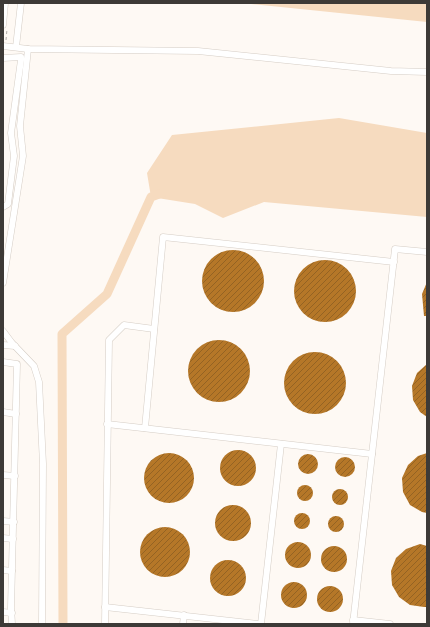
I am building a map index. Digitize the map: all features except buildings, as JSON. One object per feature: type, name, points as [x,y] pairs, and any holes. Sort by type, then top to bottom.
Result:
[{"type":"street","points":[[3,25],[5,3]]},
{"type":"street","points":[[16,47],[21,3]]},
{"type":"street","points":[[3,46],[28,49],[198,52],[383,70],[427,72]]},
{"type":"street","points":[[3,284],[23,156],[20,126],[28,49]]},
{"type":"street","points":[[3,58],[21,57],[11,132],[14,156],[8,204],[3,207]]},
{"type":"street","points":[[145,428],[163,237],[394,262]]},
{"type":"street","points":[[390,624],[353,622],[395,249],[427,252]]},
{"type":"street","points":[[105,624],[108,340],[124,325],[154,329]]},
{"type":"street","points":[[3,332],[34,366],[39,382],[43,464],[42,624]]},
{"type":"street","points":[[3,345],[15,346]]},
{"type":"street","points":[[3,362],[17,364],[12,624]]},
{"type":"street","points":[[3,412],[16,414]]},
{"type":"street","points":[[108,424],[372,454]]},
{"type":"street","points":[[105,607],[260,624],[281,444]]},
{"type":"street","points":[[3,475],[15,476]]},
{"type":"street","points":[[3,521],[14,522]]},
{"type":"street","points":[[3,538],[13,539]]},
{"type":"street","points":[[3,570],[12,571]]},
{"type":"street","points":[[3,612],[12,613]]},
{"type":"street","points":[[183,624],[184,615]]},
{"type":"shaded area","points":[[241,3],[427,3],[427,22]]},
{"type":"shaded area","points":[[339,118],[427,133],[427,217],[264,202],[223,218],[195,204],[151,197],[147,173],[172,135]]},
{"type":"waterway","points":[[63,624],[62,334],[107,294],[151,197],[162,193]]}]
